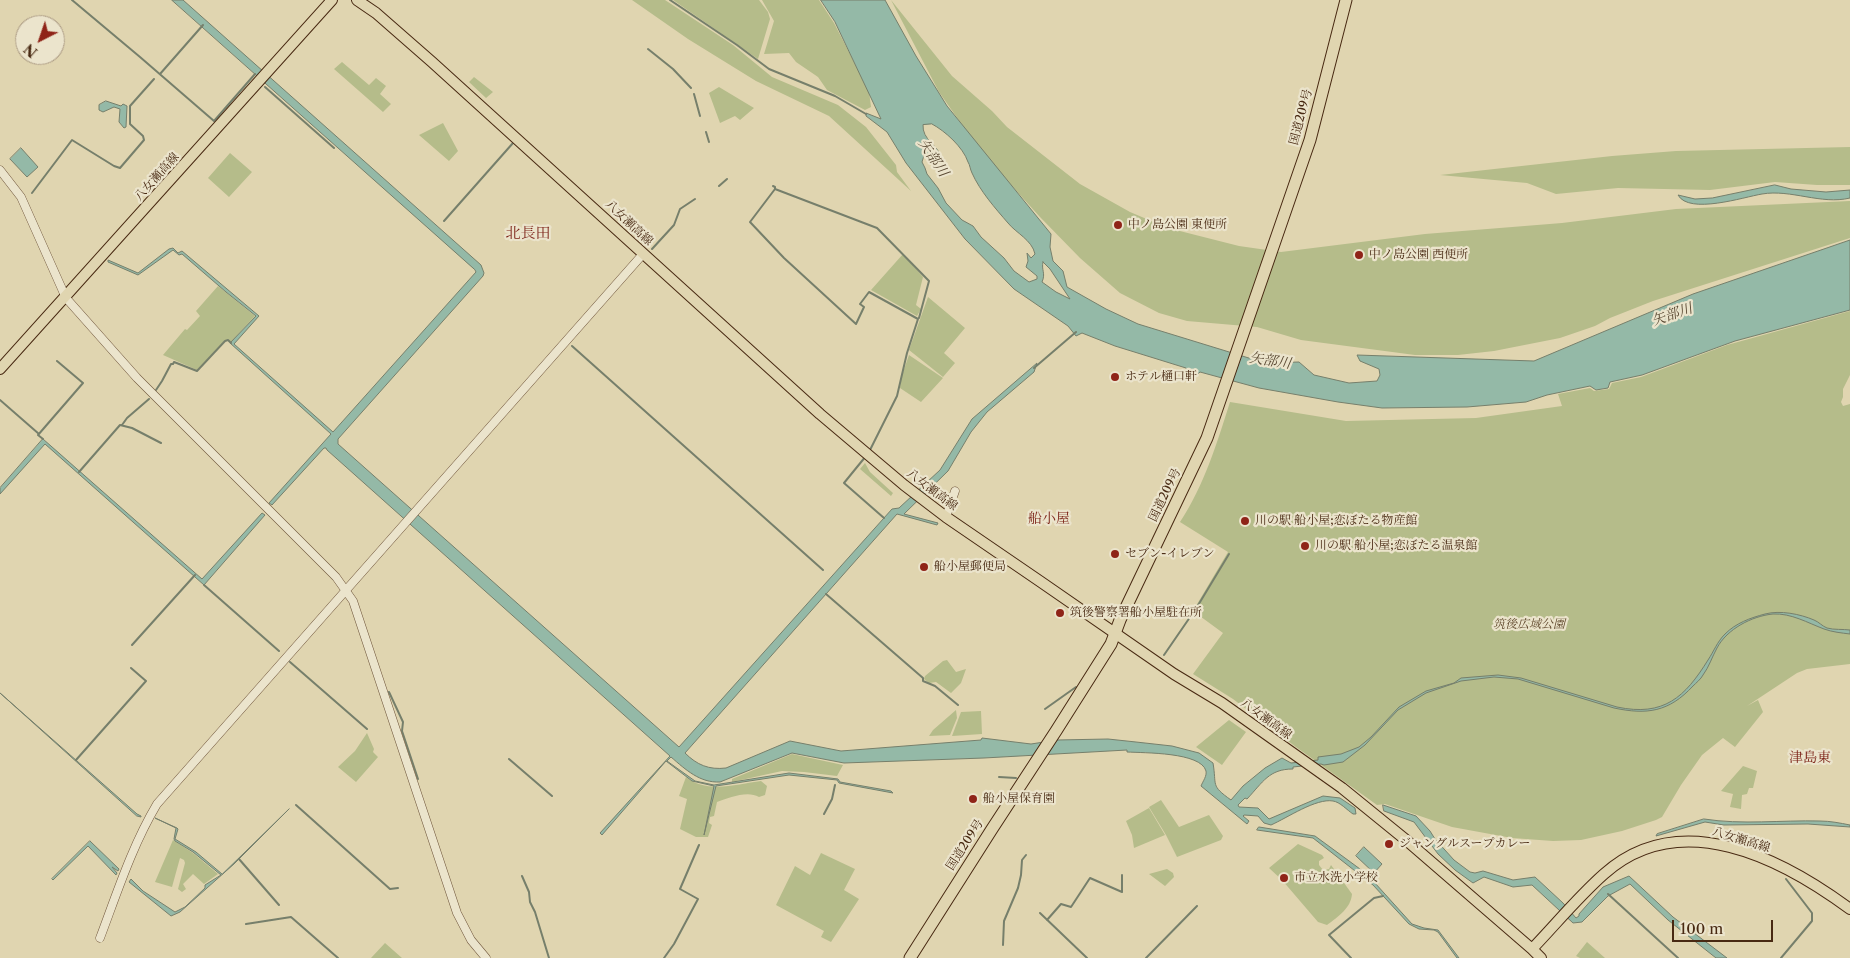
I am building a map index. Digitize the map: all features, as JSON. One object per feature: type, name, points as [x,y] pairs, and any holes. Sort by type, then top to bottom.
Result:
[{"type":"highway","name":"国道209号","points":[[910,958],[1111,644],[1148,560],[1207,438],[1310,140],[1346,0]]},
{"type":"main road","name":"八女瀬高線","points":[[0,369],[66,298],[332,0]]},
{"type":"main road","name":"八女瀬高線","points":[[357,0],[376,13],[446,74],[864,452],[946,517],[1174,674],[1222,703],[1342,788],[1376,815],[1532,949],[1540,958]]},
{"type":"main road","name":"八女瀬高線","points":[[1532,949],[1604,874],[1646,848],[1682,841],[1722,845],[1766,860],[1812,883],[1850,909]]},
{"type":"street","points":[[0,170],[21,197],[66,298],[137,378],[336,577],[353,601],[457,913],[471,940],[486,958]]},
{"type":"street","points":[[100,938],[140,835],[157,804],[643,254]]},
{"type":"street","points":[[946,517],[955,491]]},
{"type":"green space","points":[[632,0],[665,0],[733,45],[772,77],[838,105],[866,127],[896,165],[897,172],[911,191],[829,116],[756,81],[688,39]]},
{"type":"green space","points":[[673,0],[759,0],[768,12],[770,19],[758,59]]},
{"type":"green space","points":[[762,0],[819,0],[834,23],[869,91],[871,107],[865,110],[827,90],[818,77],[796,62],[789,53],[764,54],[774,21]]},
{"type":"green space","points":[[891,0],[952,76],[992,111],[1007,127],[1080,184],[1130,212],[1168,228],[1239,246],[1281,252],[1425,234],[1562,223],[1676,209],[1850,201],[1850,238],[1653,301],[1595,326],[1560,338],[1494,351],[1458,355],[1415,355],[1301,340],[1257,327],[1187,321],[1159,313],[1120,293],[1080,258],[1040,217],[981,152],[939,92]]},
{"type":"green space","points":[[342,62],[369,85],[376,78],[386,86],[380,94],[391,104],[383,112],[334,69]]},
{"type":"green space","points":[[474,77],[493,92],[486,98],[469,82]]},
{"type":"green space","points":[[719,87],[754,108],[740,120],[735,116],[720,123],[709,93]]},
{"type":"green space","points":[[443,123],[458,151],[449,161],[419,135]]},
{"type":"green space","points":[[1850,147],[1850,185],[1775,182],[1710,190],[1618,188],[1556,194],[1527,183],[1440,175],[1612,156],[1676,151]]},
{"type":"green space","points":[[230,153],[252,172],[229,197],[208,178]]},
{"type":"green space","points":[[903,254],[923,277],[916,305],[921,309],[917,316],[871,290]]},
{"type":"green space","points":[[218,286],[255,316],[231,342],[225,340],[197,370],[163,355],[185,329],[187,330],[200,316],[196,311]]},
{"type":"green space","points":[[928,297],[965,328],[944,353],[955,363],[943,377],[909,350]]},
{"type":"green space","name":"筑後広域公園","points":[[1850,311],[1850,375],[1843,389],[1841,402],[1843,406],[1850,404],[1850,664],[1807,669],[1797,673],[1747,706],[1758,700],[1763,712],[1735,747],[1723,738],[1702,755],[1662,817],[1622,831],[1581,840],[1553,841],[1512,838],[1452,827],[1385,804],[1377,805],[1233,699],[1193,674],[1223,633],[1193,611],[1228,552],[1180,522],[1203,479],[1230,402],[1346,421],[1476,418],[1562,406],[1558,394],[1590,388],[1594,391],[1609,389],[1612,383],[1641,377],[1727,345]]},
{"type":"green space","points":[[909,355],[943,378],[921,402],[900,388],[901,378]]},
{"type":"green space","points":[[865,463],[870,472],[893,493],[891,496],[860,469]]},
{"type":"green space","points":[[947,660],[956,672],[966,669],[961,683],[951,693],[936,682],[929,683],[924,679],[943,661]]},
{"type":"green space","points":[[956,710],[957,718],[950,735],[929,736],[933,730]]},
{"type":"green space","points":[[981,711],[982,734],[952,736],[961,712]]},
{"type":"green space","points":[[1229,720],[1246,732],[1222,765],[1196,747]]},
{"type":"green space","points":[[367,733],[374,749],[373,752],[378,757],[356,782],[338,767],[355,751]]},
{"type":"green space","points":[[792,754],[843,765],[837,776],[782,771],[732,782],[732,779]]},
{"type":"green space","points":[[1743,766],[1757,771],[1753,788],[1749,788],[1747,794],[1742,795],[1741,809],[1730,807],[1733,794],[1721,791]]},
{"type":"green space","points":[[686,777],[694,782],[712,787],[761,781],[767,786],[765,795],[759,797],[744,794],[717,802],[714,816],[710,817],[709,823],[712,825],[708,837],[696,837],[680,829],[687,799],[679,796]]},
{"type":"green space","points":[[1161,800],[1179,827],[1209,815],[1223,836],[1221,840],[1177,857],[1149,807]]},
{"type":"green space","points":[[1149,808],[1165,835],[1134,848],[1132,835],[1126,821]]},
{"type":"green space","points":[[173,840],[193,853],[218,874],[204,884],[193,874],[183,884],[186,889],[182,892],[178,889],[185,863],[180,858],[172,887],[155,882]]},
{"type":"green space","points":[[1298,844],[1322,855],[1324,858],[1319,861],[1319,865],[1323,870],[1329,869],[1331,865],[1352,894],[1347,908],[1327,925],[1318,922],[1282,880],[1269,868]]},
{"type":"green space","points":[[821,853],[855,869],[844,890],[859,899],[831,942],[821,937],[824,931],[776,905],[795,866],[810,875]]},
{"type":"green space","points":[[1167,869],[1173,873],[1174,877],[1165,886],[1149,874]]},
{"type":"green space","points":[[1587,942],[1605,958],[1580,958],[1576,956]]},
{"type":"green space","points":[[385,943],[402,958],[371,958]]},
{"type":"water","points":[[172,0],[183,0],[481,265],[484,273],[338,439],[338,444],[679,747],[892,509],[899,508],[940,470],[972,419],[1037,363],[1034,372],[987,412],[971,432],[948,471],[904,514],[938,523],[937,525],[897,514],[685,753],[694,761],[704,766],[726,768],[790,741],[841,751],[981,740],[982,738],[1031,744],[1057,740],[1108,739],[1172,746],[1199,753],[1213,763],[1217,788],[1231,800],[1243,786],[1265,768],[1282,758],[1291,763],[1318,760],[1318,757],[1341,754],[1359,747],[1399,707],[1426,691],[1454,683],[1461,678],[1498,675],[1521,678],[1617,707],[1648,709],[1672,701],[1681,694],[1699,673],[1722,637],[1729,630],[1749,619],[1771,613],[1777,612],[1790,613],[1814,620],[1827,628],[1850,630],[1850,634],[1827,630],[1786,615],[1773,614],[1757,617],[1734,629],[1721,641],[1707,669],[1684,695],[1666,706],[1647,711],[1614,708],[1518,679],[1494,677],[1461,681],[1426,693],[1398,710],[1365,745],[1343,762],[1293,767],[1293,769],[1278,771],[1262,782],[1247,799],[1245,798],[1238,805],[1239,807],[1258,808],[1269,819],[1323,796],[1340,798],[1355,808],[1356,814],[1353,814],[1341,804],[1326,801],[1310,805],[1271,825],[1264,823],[1258,816],[1244,815],[1249,821],[1247,824],[1201,786],[1206,773],[1202,765],[1194,760],[1183,757],[1158,753],[1127,752],[1127,750],[844,763],[792,753],[720,782],[700,778],[671,757],[667,761],[695,781],[714,785],[789,773],[838,779],[840,782],[891,791],[893,793],[839,783],[837,780],[789,775],[716,786],[704,835],[714,786],[692,781],[666,761],[602,835],[600,833],[670,756],[326,448],[272,505],[269,503],[331,434],[230,343],[256,316],[182,254],[179,255],[173,250],[138,275],[108,262],[108,260],[138,273],[169,249],[173,248],[178,253],[182,251],[259,316],[234,344],[333,432],[476,272]]},
{"type":"water","name":"矢部川","points":[[821,0],[885,0],[916,56],[947,106],[1051,234],[1050,247],[1053,261],[1063,271],[1067,287],[1138,324],[1265,363],[1299,362],[1314,375],[1349,383],[1377,381],[1380,375],[1379,369],[1360,361],[1357,355],[1534,361],[1693,294],[1850,240],[1850,310],[1735,341],[1642,375],[1610,382],[1608,388],[1596,390],[1590,386],[1547,395],[1526,402],[1467,407],[1382,408],[1259,388],[1200,372],[1197,375],[1190,373],[1186,368],[1115,346],[1082,333],[1076,336],[1068,326],[1014,289],[965,239],[906,163],[887,132],[866,116],[866,113],[881,119],[835,22]],"holes":[[[932,124],[958,145],[966,156],[975,180],[988,199],[1011,227],[1031,245],[1035,254],[1031,258],[1027,253],[1028,261],[1026,267],[1037,276],[1037,279],[1029,282],[1014,271],[973,226],[962,220],[946,203],[938,188],[927,174],[922,162],[925,152],[935,159],[941,157],[937,149],[927,139],[923,130],[923,125]],[[1043,262],[1050,269],[1070,299],[1042,282],[1044,276]]]},
{"type":"water","points":[[106,101],[127,106],[126,127],[124,128],[119,122],[120,109],[114,107],[103,112],[99,110],[99,105]]},
{"type":"water","points":[[21,148],[38,167],[27,177],[10,159]]},
{"type":"water","points":[[1775,185],[1791,189],[1826,192],[1850,190],[1850,198],[1828,200],[1773,193],[1717,203],[1693,204],[1684,201],[1678,195],[1695,199],[1712,198]]},
{"type":"water","points":[[43,439],[202,579],[262,513],[265,515],[204,585],[45,444],[0,494],[0,488]]},
{"type":"water","points":[[0,693],[141,816],[141,817],[137,816]]},
{"type":"water","points":[[1383,805],[1416,816],[1454,860],[1470,872],[1483,871],[1513,880],[1535,877],[1576,918],[1603,887],[1629,876],[1673,917],[1727,958],[1716,958],[1668,920],[1630,884],[1608,896],[1582,922],[1573,923],[1532,885],[1513,887],[1484,877],[1473,883],[1438,854],[1414,822],[1384,811]]},
{"type":"water","points":[[289,809],[234,864],[180,912],[171,916],[129,882],[131,879],[143,891],[175,912],[185,907],[205,888],[205,885],[221,875],[193,852],[175,841],[174,839],[176,828],[155,818],[177,828],[175,839],[196,852],[222,874]]},
{"type":"water","points":[[1704,819],[1747,822],[1824,821],[1850,825],[1850,827],[1808,824],[1724,825],[1705,822],[1656,836],[1657,834]]},
{"type":"water","points":[[1259,827],[1315,836],[1360,869],[1412,924],[1438,930],[1459,958],[1457,958],[1438,932],[1419,929],[1409,924],[1373,885],[1313,838],[1257,830]]},
{"type":"water","points":[[90,841],[119,869],[118,871],[112,867],[117,873],[116,875],[88,846],[53,880],[52,879]]},
{"type":"water","points":[[1364,847],[1382,864],[1374,873],[1356,856]]},
{"type":"waterway","points":[[72,0],[214,121],[255,74]]},
{"type":"waterway","points":[[670,0],[769,69],[835,96],[866,114]]},
{"type":"waterway","points":[[160,74],[203,25]]},
{"type":"waterway","points":[[648,49],[673,69],[691,88]]},
{"type":"waterway","points":[[32,193],[72,140],[120,168],[144,140],[143,136],[130,124],[130,106],[154,79]]},
{"type":"waterway","points":[[265,87],[334,148]]},
{"type":"waterway","points":[[694,94],[700,116]]},
{"type":"waterway","points":[[706,132],[709,142]]},
{"type":"waterway","points":[[444,221],[513,143]]},
{"type":"waterway","points":[[719,186],[727,179]]},
{"type":"waterway","points":[[773,186],[775,189],[750,222],[784,258],[856,324],[864,307],[860,304],[869,292],[918,319],[907,353],[897,396],[870,450]]},
{"type":"waterway","points":[[775,189],[877,228],[929,281],[919,318]]},
{"type":"waterway","points":[[652,249],[674,225],[680,209],[695,199]]},
{"type":"waterway","points":[[1034,368],[1076,332]]},
{"type":"waterway","points":[[156,390],[174,362],[197,371],[225,341],[228,340],[231,343]]},
{"type":"waterway","points":[[572,346],[823,570]]},
{"type":"waterway","points":[[43,439],[38,435],[83,383],[57,361]]},
{"type":"waterway","points":[[122,425],[127,418],[149,399]]},
{"type":"waterway","points":[[0,400],[39,434]]},
{"type":"waterway","points":[[79,472],[120,425],[132,428],[161,443]]},
{"type":"waterway","points":[[866,456],[844,483],[884,518]]},
{"type":"waterway","points":[[1164,655],[1197,607],[1229,554]]},
{"type":"waterway","points":[[132,645],[195,575]]},
{"type":"waterway","points":[[204,585],[279,651]]},
{"type":"waterway","points":[[826,594],[923,678],[923,681],[935,686],[958,705]]},
{"type":"waterway","points":[[290,662],[367,729]]},
{"type":"waterway","points":[[76,760],[146,681],[131,668]]},
{"type":"waterway","points":[[1045,709],[1076,687]]},
{"type":"waterway","points":[[389,692],[403,722],[402,731],[418,779]]},
{"type":"waterway","points":[[509,759],[552,796]]},
{"type":"waterway","points":[[999,777],[1016,778]]},
{"type":"waterway","points":[[824,814],[832,799],[835,785]]},
{"type":"waterway","points":[[296,805],[390,889],[398,888]]},
{"type":"waterway","points":[[664,958],[674,944],[698,899],[680,889],[699,845]]},
{"type":"waterway","points":[[1003,945],[1004,921],[1018,888],[1022,860],[1026,855]]},
{"type":"waterway","points":[[239,859],[279,905]]},
{"type":"waterway","points":[[1047,920],[1061,904],[1071,907],[1090,878],[1122,892],[1122,875]]},
{"type":"waterway","points":[[522,876],[529,892],[530,902],[535,912],[549,958]]},
{"type":"waterway","points":[[1781,958],[1812,921],[1812,913],[1786,879]]},
{"type":"waterway","points":[[1608,894],[1678,958]]},
{"type":"waterway","points":[[1351,958],[1329,935],[1374,898],[1383,896]]},
{"type":"waterway","points":[[1146,958],[1197,906]]},
{"type":"waterway","points":[[1040,913],[1087,958]]},
{"type":"waterway","points":[[246,924],[291,917],[338,958]]},
{"type":"place","name":"中ノ島公園 東便所","points":[[1118,225]]},
{"type":"place","name":"中ノ島公園 西便所","points":[[1359,255]]},
{"type":"place","name":"ホテル樋口軒","points":[[1115,377]]},
{"type":"place","name":"川の駅 船小屋;恋ぼたる物産館","points":[[1245,521]]},
{"type":"place","name":"川の駅 船小屋;恋ぼたる温泉館","points":[[1305,546]]},
{"type":"place","name":"セブン-イレブン","points":[[1115,554]]},
{"type":"place","name":"船小屋郵便局","points":[[924,567]]},
{"type":"place","name":"筑後警察署船小屋駐在所","points":[[1060,613]]},
{"type":"place","name":"船小屋保育園","points":[[973,799]]},
{"type":"place","name":"ジャングルスープカレー","points":[[1389,844]]},
{"type":"place","name":"市立水洗小学校","points":[[1284,878]]},
{"type":"district","name":"北長田","points":[[528,234]]},
{"type":"district","name":"船小屋","points":[[1049,519]]},
{"type":"district","name":"津島東","points":[[1810,758]]}]
